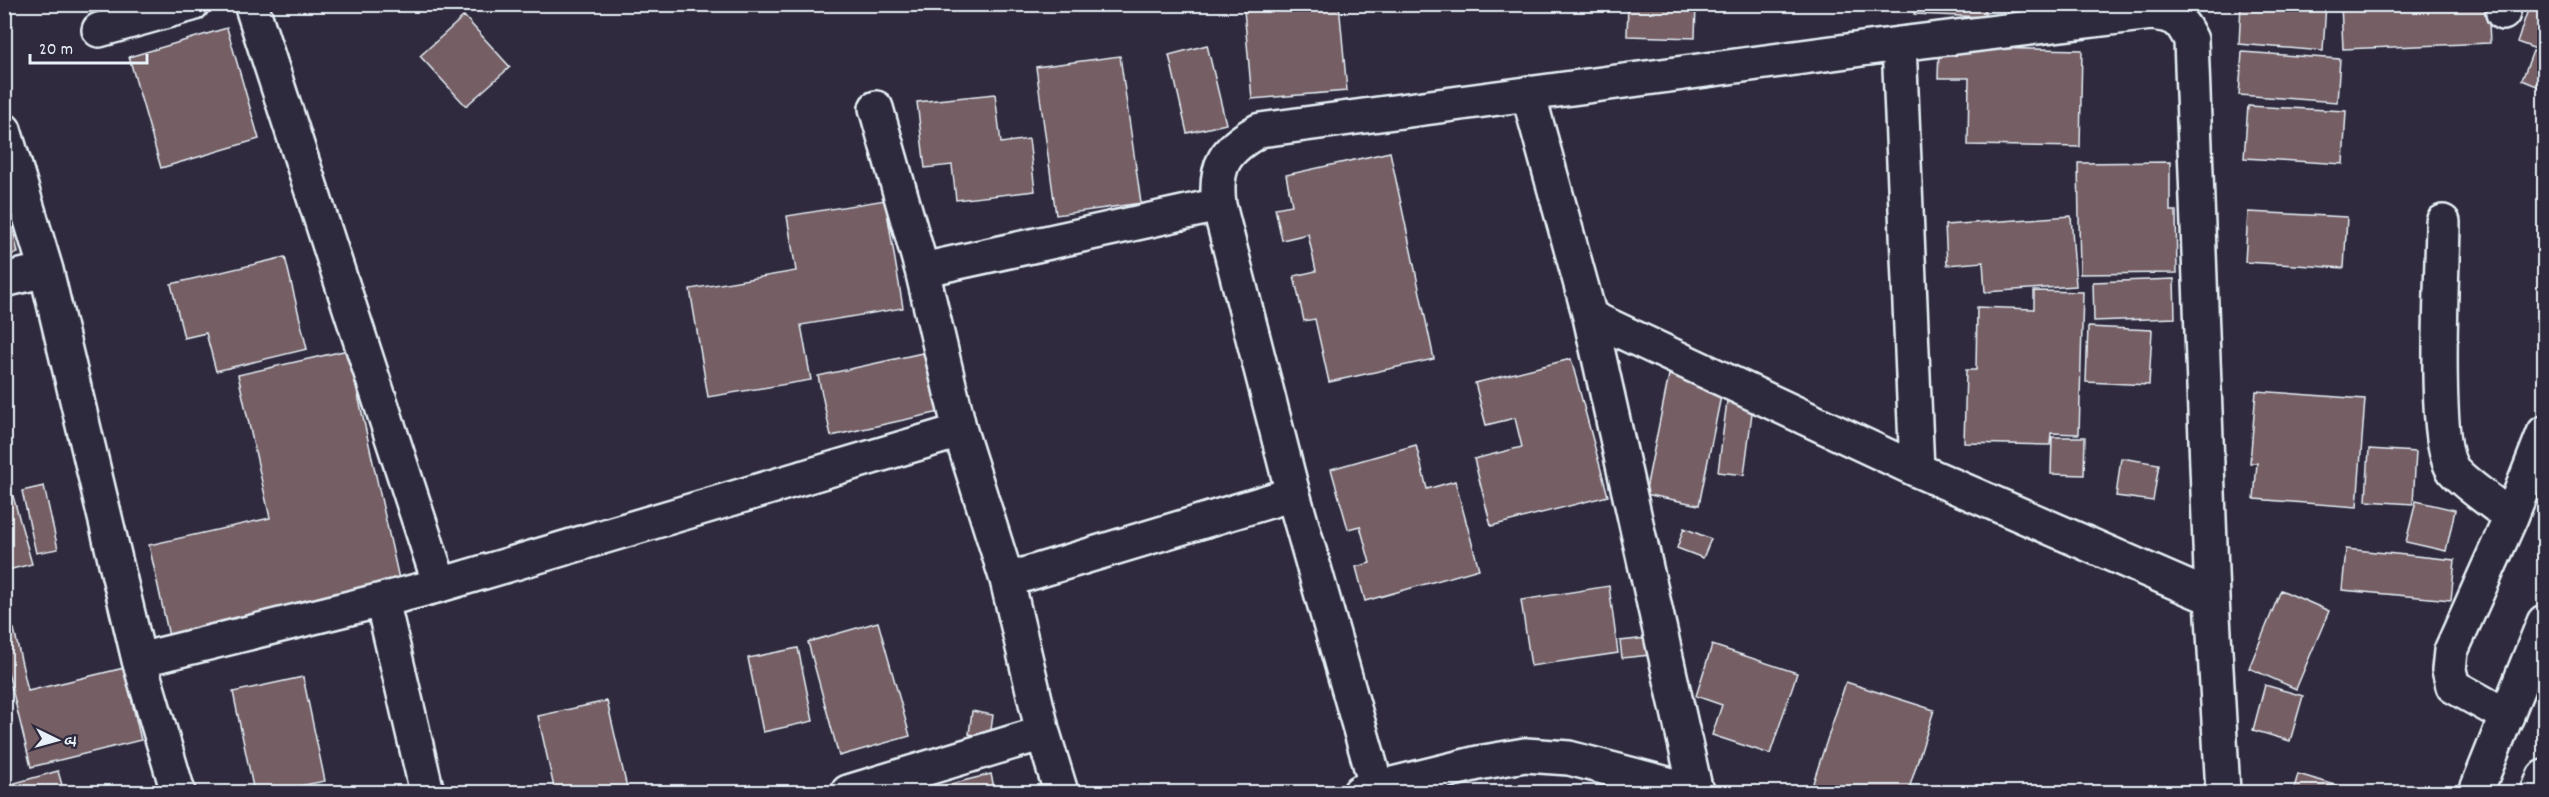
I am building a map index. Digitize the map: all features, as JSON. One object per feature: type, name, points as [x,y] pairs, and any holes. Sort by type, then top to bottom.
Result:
[{"type":"main road","points":[[99,30],[192,4]]},
{"type":"main road","points":[[251,4],[440,585]]},
{"type":"main road","points":[[1528,93],[1590,316],[1697,792],[1569,758],[1526,755],[1478,763],[1372,791],[1219,205],[1217,185],[1220,164],[1239,141],[1260,130],[1528,93],[1899,44],[2151,13],[2171,16],[2182,22],[2191,40],[2212,598],[2223,792]]},
{"type":"main road","points":[[1899,44],[1917,470]]},
{"type":"main road","points":[[876,108],[922,270],[960,431],[1006,580],[1043,733],[1061,792]]},
{"type":"main road","points":[[4,130],[46,270],[139,660],[178,792]]},
{"type":"main road","points":[[922,270],[1219,205]]},
{"type":"main road","points":[[2444,222],[2440,418],[2445,453],[2454,471],[2511,517]]},
{"type":"main road","points":[[4,280],[46,270]]},
{"type":"main road","points":[[1590,316],[1917,470],[2212,598]]},
{"type":"main road","points":[[139,660],[440,585],[960,431]]},
{"type":"main road","points":[[2506,716],[2453,686],[2449,670],[2451,651],[2511,517],[2544,433]]},
{"type":"main road","points":[[1006,580],[1293,494]]},
{"type":"main road","points":[[382,600],[427,792]]},
{"type":"main road","points":[[2476,792],[2544,622]]},
{"type":"main road","points":[[848,792],[1043,733]]},
{"type":"main road","points":[[2538,792],[2544,777]]},
{"type":"building","points":[[1306,4],[1339,4],[1347,91],[1252,99],[1244,10]]},
{"type":"building","points":[[1628,4],[1696,4],[1695,38],[1627,36]]},
{"type":"building","points":[[1915,4],[1985,4],[1985,17],[1914,14]]},
{"type":"building","points":[[2241,4],[2326,4],[2323,51],[2239,44]]},
{"type":"building","points":[[2341,4],[2488,4],[2490,43],[2343,49]]},
{"type":"building","points":[[2530,4],[2544,4],[2544,52],[2517,42]]},
{"type":"building","points":[[464,16],[510,67],[466,106],[420,56]]},
{"type":"building","points":[[227,28],[259,139],[161,168],[129,57]]},
{"type":"building","points":[[1207,45],[1226,124],[1187,133],[1169,55]]},
{"type":"building","points":[[1939,47],[2082,50],[2080,147],[1968,145],[1969,78],[1938,78]]},
{"type":"building","points":[[2533,51],[2544,55],[2544,89],[2522,80]]},
{"type":"building","points":[[2242,52],[2340,59],[2337,102],[2239,95]]},
{"type":"building","points":[[1120,56],[1141,203],[1056,215],[1036,67]]},
{"type":"building","points":[[995,94],[1001,143],[1029,139],[1035,191],[956,200],[952,165],[925,168],[917,102]]},
{"type":"building","points":[[2248,106],[2346,111],[2343,164],[2244,158]]},
{"type":"building","points":[[1390,152],[1434,359],[1329,382],[1315,319],[1304,321],[1294,276],[1316,271],[1308,234],[1282,240],[1275,208],[1292,205],[1286,175]]},
{"type":"building","points":[[2170,162],[2170,211],[2176,211],[2177,273],[2080,274],[2078,163]]},
{"type":"building","points":[[4,186],[18,253],[4,256]]},
{"type":"building","points":[[885,200],[903,308],[801,325],[811,380],[708,397],[690,289],[796,271],[787,216]]},
{"type":"building","points":[[2248,212],[2347,217],[2344,268],[2245,262]]},
{"type":"building","points":[[2071,216],[2076,286],[1985,292],[1983,262],[1947,265],[1945,225]]},
{"type":"building","points":[[285,257],[307,349],[216,371],[206,333],[184,338],[171,284]]},
{"type":"building","points":[[2174,279],[2175,318],[2094,321],[2093,282]]},
{"type":"building","points":[[2034,291],[2083,292],[2079,434],[2051,433],[2050,445],[1964,443],[1966,370],[1976,370],[1977,307],[2034,309]]},
{"type":"building","points":[[2088,327],[2152,330],[2149,385],[2086,382]]},
{"type":"building","points":[[348,350],[401,588],[170,641],[149,545],[270,518],[238,375]]},
{"type":"building","points":[[927,352],[940,412],[831,436],[818,376]]},
{"type":"building","points":[[1571,359],[1608,496],[1491,526],[1474,459],[1522,447],[1515,418],[1486,425],[1475,383]]},
{"type":"building","points":[[1669,375],[1723,386],[1699,505],[1645,494]]},
{"type":"building","points":[[2256,391],[2365,399],[2357,507],[2254,499],[2257,463],[2250,463]]},
{"type":"building","points":[[1727,401],[1753,405],[1744,475],[1718,472]]},
{"type":"building","points":[[2052,437],[2085,437],[2084,475],[2051,474]]},
{"type":"building","points":[[1416,445],[1427,489],[1455,481],[1479,569],[1365,601],[1356,567],[1370,563],[1360,526],[1348,529],[1331,469]]},
{"type":"building","points":[[2369,449],[2416,452],[2413,504],[2366,501]]},
{"type":"building","points":[[2121,458],[2159,464],[2153,501],[2116,496]]},
{"type":"building","points":[[44,486],[58,549],[36,553],[22,491]]},
{"type":"building","points":[[13,496],[32,564],[4,571],[4,499]]},
{"type":"building","points":[[2416,501],[2455,510],[2446,551],[2406,542]]},
{"type":"building","points":[[1684,528],[1711,539],[1703,558],[1677,548]]},
{"type":"building","points":[[2346,549],[2455,560],[2451,600],[2342,590]]},
{"type":"building","points":[[1609,586],[1618,653],[1531,666],[1521,600]]},
{"type":"building","points":[[2281,590],[2329,611],[2296,689],[2249,668]]},
{"type":"building","points":[[878,622],[910,736],[839,756],[808,642]]},
{"type":"building","points":[[14,629],[28,691],[124,668],[141,740],[31,767],[4,656],[4,631]]},
{"type":"building","points":[[1647,638],[1650,655],[1622,658],[1620,641]]},
{"type":"building","points":[[1712,645],[1797,673],[1770,754],[1712,735],[1722,705],[1696,696]]},
{"type":"building","points":[[798,648],[813,721],[763,732],[748,658]]},
{"type":"building","points":[[303,677],[325,781],[270,792],[254,792],[233,692]]},
{"type":"building","points":[[1846,682],[1934,710],[1908,792],[1810,792]]},
{"type":"building","points":[[2265,685],[2303,696],[2290,741],[2253,730]]},
{"type":"building","points":[[607,701],[628,792],[555,792],[538,716]]},
{"type":"building","points":[[972,711],[993,715],[990,737],[969,734]]},
{"type":"building","points":[[58,771],[64,792],[4,792],[4,786]]},
{"type":"building","points":[[991,774],[995,792],[940,792],[939,787]]},
{"type":"building","points":[[2298,774],[2349,789],[2349,792],[2293,792]]}]
